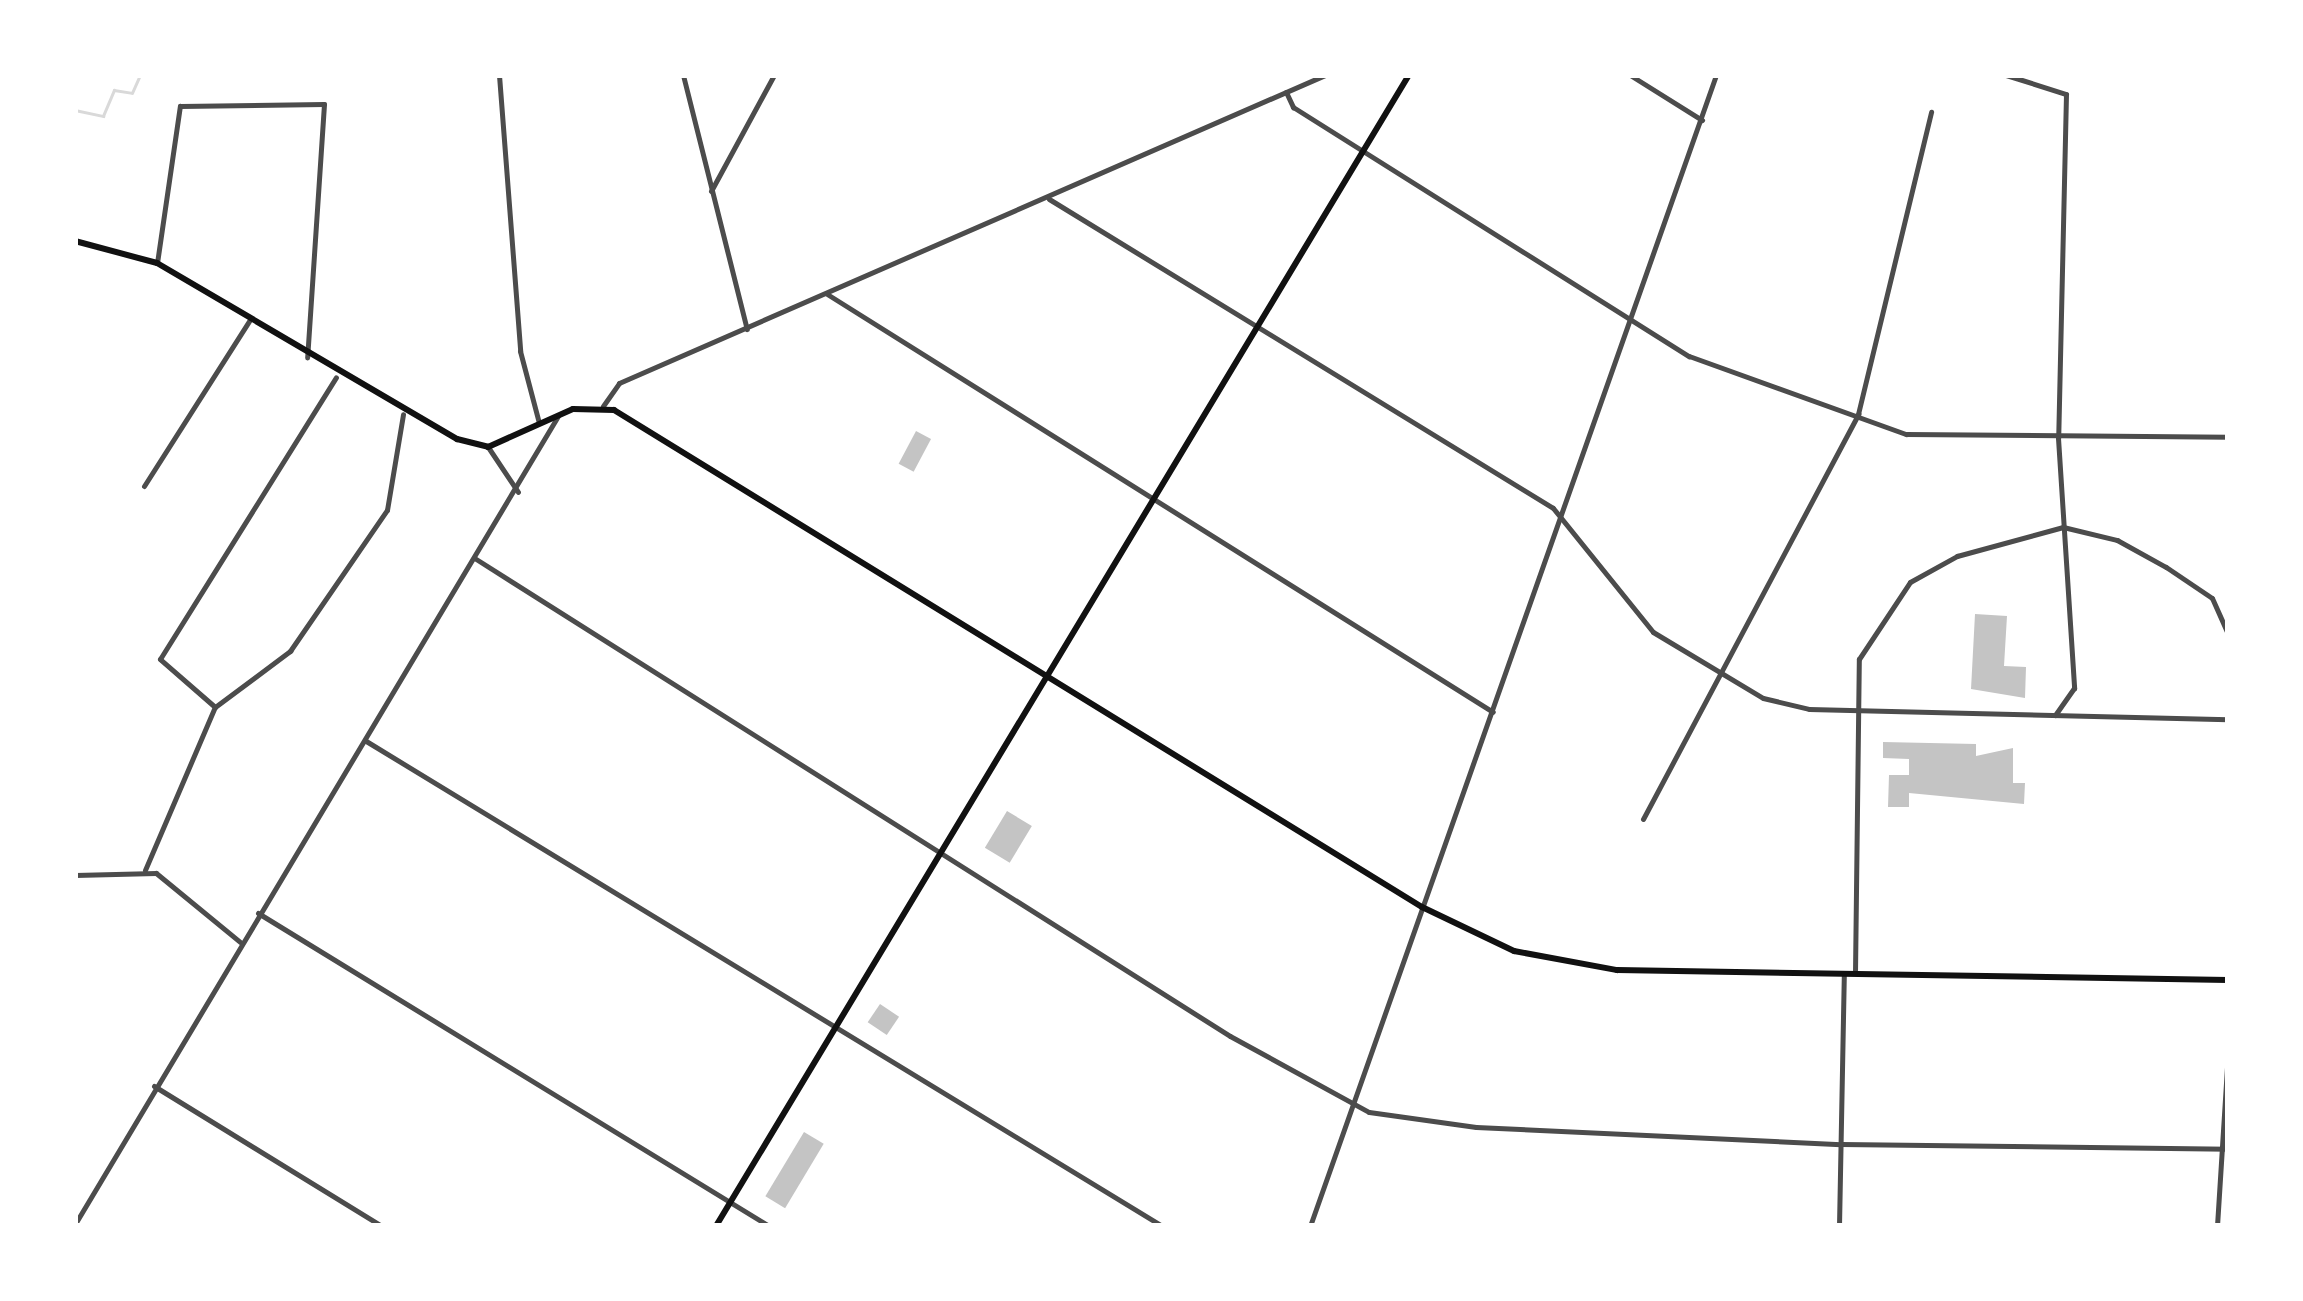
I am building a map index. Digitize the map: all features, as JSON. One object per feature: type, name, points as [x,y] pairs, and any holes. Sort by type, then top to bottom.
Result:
[{"type":"main road","points":[[716,1226],[1409,75]]},
{"type":"main road","points":[[75,241],[157,263],[403,414],[488,446],[558,416],[588,406],[603,406],[1422,907],[1514,952],[1580,968],[2228,980]]},
{"type":"street","points":[[499,75],[520,351],[540,426]]},
{"type":"street","points":[[683,75],[709,194],[747,329]]},
{"type":"street","points":[[709,194],[774,75]]},
{"type":"street","points":[[603,406],[610,392],[747,329],[1325,75]]},
{"type":"street","points":[[1630,75],[1702,120]]},
{"type":"street","points":[[1310,1226],[1716,75]]},
{"type":"street","points":[[2006,75],[2066,94],[2058,438],[2074,688],[2054,715]]},
{"type":"street","points":[[1286,92],[1293,107],[1630,326],[1689,356],[1906,434],[2228,437]]},
{"type":"street","points":[[157,263],[180,106],[324,104],[307,357]]},
{"type":"street","points":[[1642,819],[1858,414],[1930,112]]},
{"type":"street","points":[[1049,199],[1553,508],[1625,606],[1762,698],[1857,710],[2228,719]]},
{"type":"street","points":[[827,294],[1150,502],[1493,712]]},
{"type":"street","points":[[144,486],[249,321]]},
{"type":"street","points":[[214,707],[160,659],[336,376]]},
{"type":"street","points":[[145,870],[214,707],[290,651],[368,542],[398,487],[403,414]]},
{"type":"street","points":[[75,1224],[240,942],[518,492],[558,416]]},
{"type":"street","points":[[488,446],[518,492]]},
{"type":"street","points":[[1856,976],[1859,659],[1910,582],[1957,556],[2063,527],[2117,540],[2166,566],[2212,598],[2228,634]]},
{"type":"street","points":[[476,559],[1230,1036],[1354,1102],[1476,1128],[1841,1144],[2226,1149]]},
{"type":"street","points":[[366,742],[1162,1226]]},
{"type":"street","points":[[75,875],[145,870],[240,942]]},
{"type":"street","points":[[258,913],[769,1226]]},
{"type":"street","points":[[1839,1226],[1844,975]]},
{"type":"street","points":[[2217,1226],[2226,1149],[2228,1049]]},
{"type":"street","points":[[154,1086],[382,1226]]},
{"type":"building","points":[[916,431],[931,439],[914,472],[899,464]]},
{"type":"building","points":[[1975,614],[2007,616],[2004,666],[2026,667],[2025,698],[1971,689]]},
{"type":"building","points":[[1883,742],[1976,744],[1976,756],[2013,748],[2013,783],[2025,783],[2024,804],[1909,793],[1909,807],[1888,807],[1889,775],[1909,775],[1909,759],[1883,758]]},
{"type":"building","points":[[1007,811],[1032,826],[1010,863],[985,848]]},
{"type":"building","points":[[880,1004],[899,1017],[887,1035],[868,1022]]},
{"type":"building","points":[[804,1132],[824,1144],[785,1208],[765,1196]]},
{"type":"waterway","points":[[75,110],[103,116],[114,90],[132,93],[140,75]]}]
